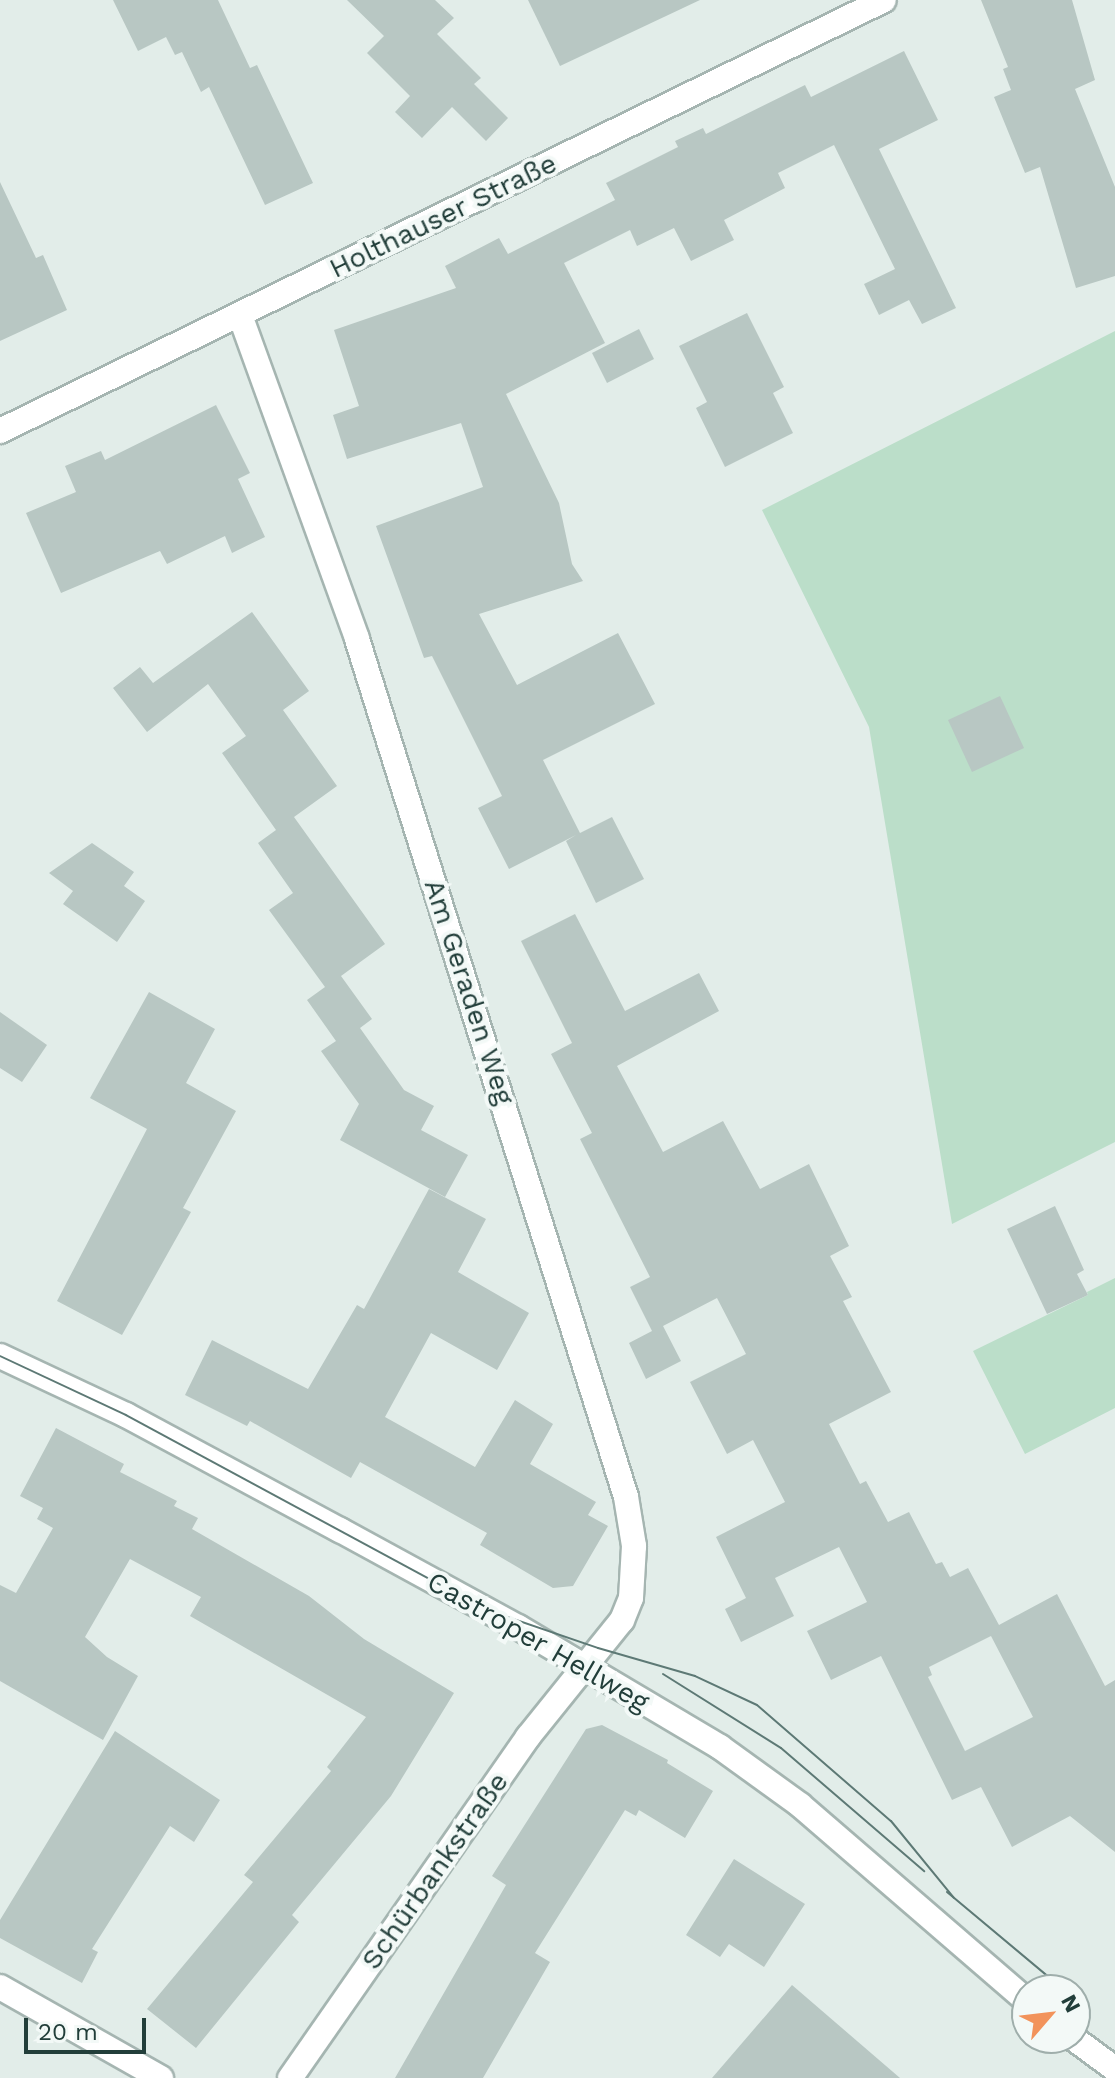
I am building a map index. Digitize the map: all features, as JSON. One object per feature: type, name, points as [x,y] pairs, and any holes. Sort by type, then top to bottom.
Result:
[{"type":"street","name":"Holthauser Straße","points":[[0,431],[884,0]]},
{"type":"street","name":"Am Geraden Weg","points":[[240,315],[357,639],[626,1497],[634,1546],[631,1598],[622,1620],[583,1666]]},
{"type":"street","name":"Castroper Hellweg","points":[[0,1356],[140,1422],[583,1666],[762,1775],[1011,1987]]},
{"type":"street","name":"Schürbankstraße","points":[[290,2078],[528,1737],[583,1666]]},
{"type":"street","points":[[0,1987],[161,2078]]},
{"type":"street","points":[[1091,2051],[1115,2069]]},
{"type":"green space","points":[[1115,331],[1115,1142],[952,1224],[869,727],[762,510]]},
{"type":"green space","points":[[1115,1278],[1115,1408],[1025,1454],[973,1351],[1088,1295],[1087,1292]]},
{"type":"building","points":[[113,0],[218,0],[250,68],[257,65],[313,183],[265,205],[209,87],[201,92],[182,52],[175,55],[166,37],[138,51]]},
{"type":"building","points":[[347,0],[435,0],[454,18],[437,34],[481,78],[474,84],[508,118],[486,141],[452,107],[422,138],[395,112],[410,96],[367,53],[384,36]]},
{"type":"building","points":[[528,0],[700,0],[560,66]]},
{"type":"building","points":[[981,0],[1072,0],[1095,80],[1075,89],[1115,187],[1115,276],[1076,288],[1040,167],[1025,173],[994,97],[1011,90],[1003,69],[1008,67]]},
{"type":"building","points":[[904,51],[938,120],[879,149],[956,308],[922,324],[909,300],[879,315],[864,284],[895,269],[834,145],[778,173],[785,188],[724,220],[734,240],[691,261],[674,228],[637,246],[630,230],[564,263],[605,343],[506,394],[559,503],[572,564],[583,581],[479,614],[517,685],[618,633],[655,704],[543,760],[580,833],[612,817],[644,879],[596,903],[566,841],[576,835],[509,869],[478,808],[502,796],[432,656],[424,658],[376,526],[483,487],[461,423],[347,459],[333,415],[359,406],[334,330],[456,288],[445,266],[499,238],[508,254],[615,200],[606,183],[678,147],[675,141],[703,128],[706,134],[805,85],[811,97]]},
{"type":"building","points":[[0,182],[36,258],[43,255],[67,310],[0,341]]},
{"type":"building","points":[[747,313],[784,387],[773,393],[793,433],[725,467],[696,408],[707,402],[679,346]]},
{"type":"building","points":[[639,329],[654,359],[607,383],[592,353]]},
{"type":"building","points":[[216,405],[250,473],[238,479],[265,537],[232,553],[225,536],[167,564],[160,551],[61,593],[26,513],[76,492],[65,466],[101,451],[105,460]]},
{"type":"building","points":[[252,612],[309,691],[283,710],[337,786],[294,817],[385,944],[341,976],[372,1019],[360,1028],[404,1090],[434,1106],[421,1130],[468,1155],[445,1197],[340,1140],[359,1104],[321,1051],[336,1041],[307,1000],[325,987],[269,910],[293,893],[258,843],[276,830],[222,753],[246,736],[208,684],[147,732],[113,688],[140,667],[153,683]]},
{"type":"building","points":[[1000,696],[1024,748],[972,772],[948,720]]},
{"type":"building","points":[[92,843],[134,872],[124,886],[145,901],[117,942],[63,904],[73,891],[49,873]]},
{"type":"building","points":[[575,914],[625,1011],[699,973],[719,1011],[617,1066],[663,1152],[723,1121],[760,1189],[809,1164],[849,1246],[830,1256],[852,1297],[843,1301],[891,1392],[829,1424],[860,1484],[866,1481],[888,1522],[909,1512],[936,1564],[942,1562],[950,1577],[968,1568],[999,1625],[1057,1594],[1105,1686],[1115,1680],[1115,1852],[1070,1816],[1012,1847],[981,1787],[952,1800],[881,1656],[831,1680],[807,1631],[867,1602],[839,1547],[775,1578],[794,1616],[741,1642],[725,1609],[746,1598],[716,1537],[785,1502],[753,1440],[727,1454],[690,1382],[746,1354],[717,1298],[663,1326],[681,1361],[646,1379],[629,1343],[652,1331],[630,1287],[650,1277],[580,1139],[592,1133],[551,1054],[572,1043],[521,941]],"holes":[[[991,1636],[1033,1717],[965,1751],[928,1677],[932,1675],[929,1667]]]},
{"type":"building","points":[[149,992],[215,1029],[186,1083],[236,1111],[183,1208],[191,1212],[122,1335],[57,1301],[147,1129],[90,1098]]},
{"type":"building","points":[[0,1012],[47,1045],[22,1082],[0,1068]]},
{"type":"building","points":[[429,1189],[486,1219],[458,1272],[529,1313],[497,1370],[431,1333],[385,1417],[475,1467],[515,1400],[553,1424],[530,1464],[596,1502],[588,1515],[608,1526],[573,1586],[553,1588],[480,1545],[487,1533],[360,1462],[351,1478],[250,1421],[247,1426],[185,1395],[212,1340],[308,1389],[357,1305],[364,1309]]},
{"type":"building","points":[[1055,1206],[1084,1270],[1077,1274],[1088,1295],[1047,1314],[1007,1229]]},
{"type":"building","points":[[56,1428],[124,1464],[120,1472],[177,1501],[174,1506],[198,1518],[192,1529],[309,1596],[364,1639],[454,1693],[391,1796],[292,1915],[299,1922],[196,2048],[147,2009],[253,1882],[244,1875],[331,1771],[327,1767],[366,1717],[190,1616],[201,1597],[130,1559],[85,1637],[107,1657],[138,1676],[103,1740],[0,1681],[0,1585],[16,1593],[53,1528],[37,1519],[43,1508],[20,1496]]},
{"type":"building","points":[[602,1725],[668,1760],[667,1763],[713,1791],[685,1838],[639,1810],[636,1816],[625,1810],[535,1953],[550,1962],[483,2078],[395,2078],[506,1885],[492,1876],[586,1729]]},
{"type":"building","points":[[115,1731],[220,1800],[194,1842],[170,1826],[92,1949],[98,1952],[82,1983],[0,1938],[0,1920]]},
{"type":"building","points":[[734,1859],[805,1904],[764,1967],[729,1944],[720,1957],[686,1935]]},
{"type":"building","points":[[792,1985],[900,2078],[712,2078]]},
{"type":"tram line","points":[[0,1356],[126,1415],[487,1610],[598,1648],[695,1676],[757,1705],[891,1821],[954,1898]]},
{"type":"tram line","points":[[663,1674],[781,1748],[924,1871]]},
{"type":"tram line","points":[[947,1892],[1045,1974]]}]
